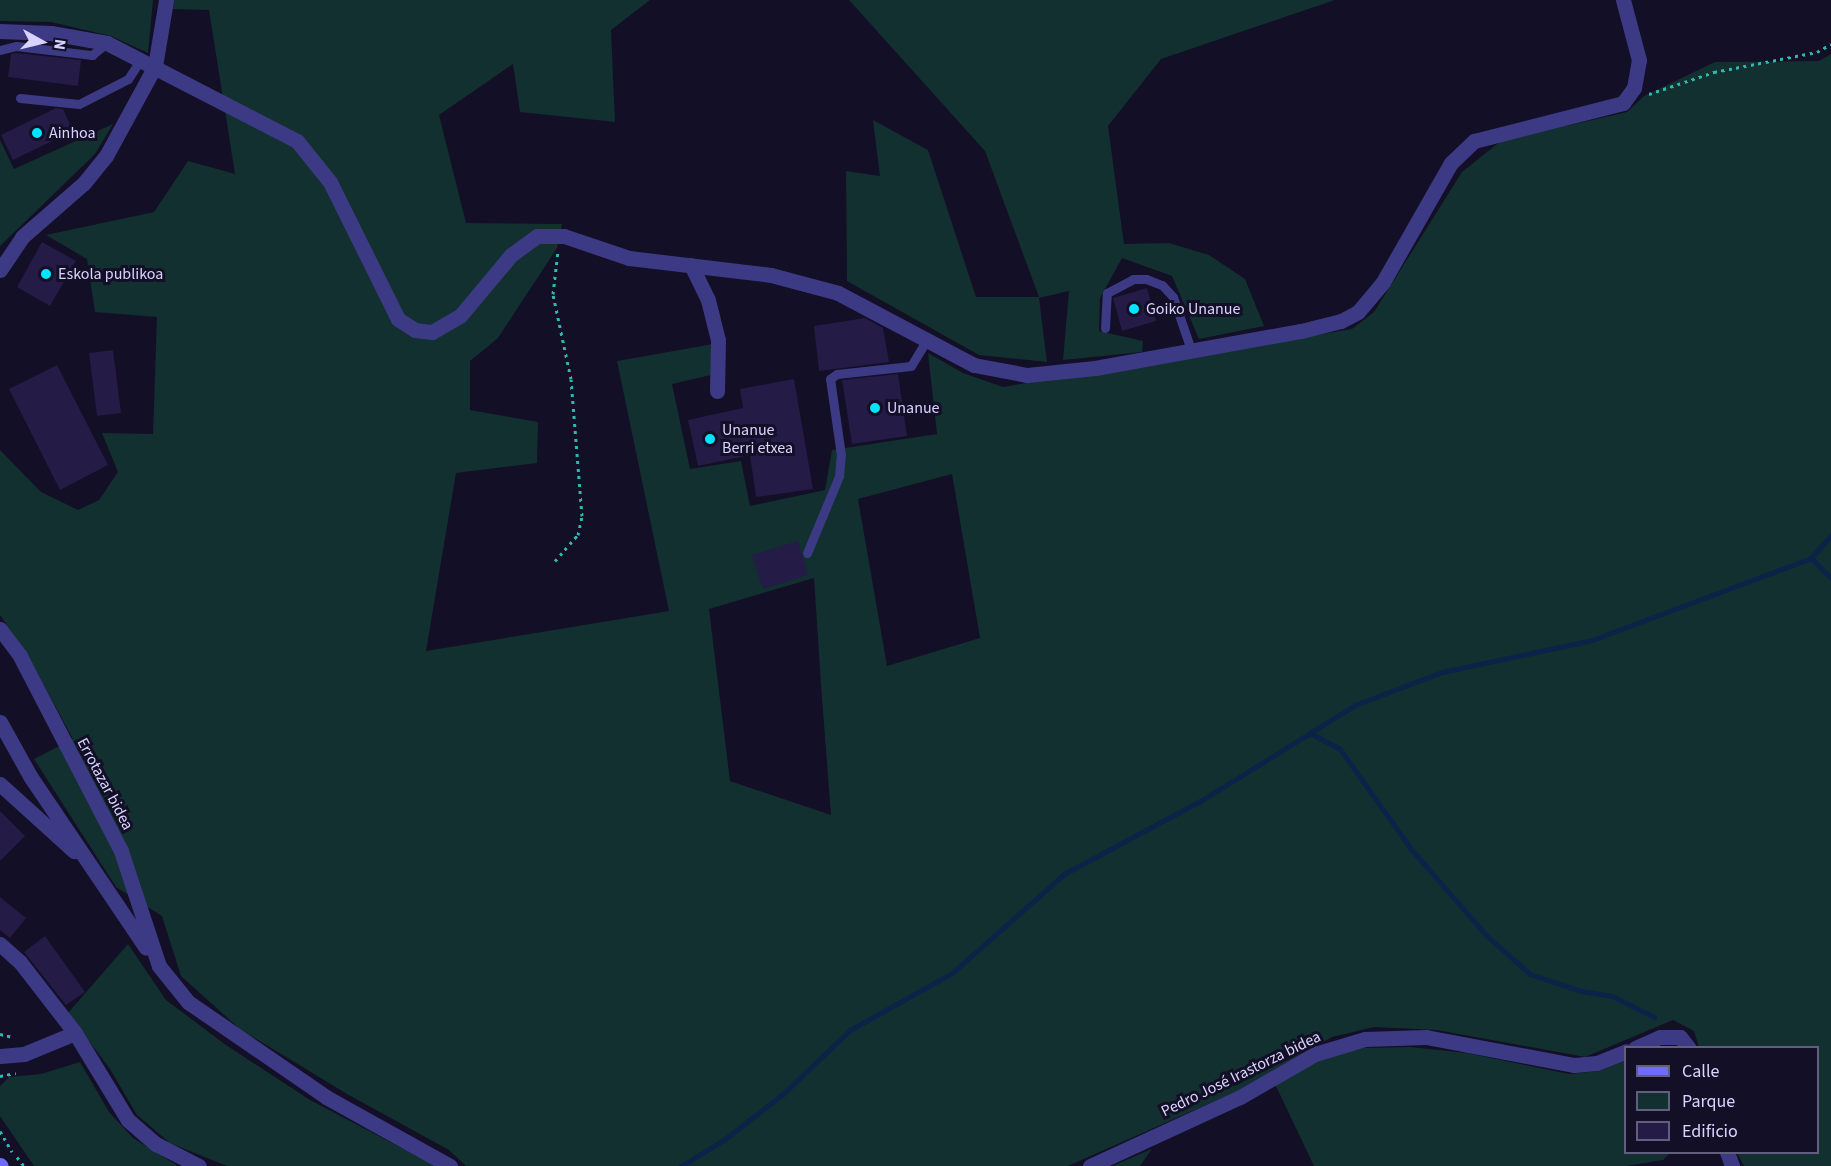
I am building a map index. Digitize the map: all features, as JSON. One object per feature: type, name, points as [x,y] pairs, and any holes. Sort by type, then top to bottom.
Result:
[{"type":"street","points":[[0,270],[22,237],[84,183],[106,156],[148,62],[166,0]]},
{"type":"street","points":[[0,31],[51,33],[107,43],[148,62],[297,141],[330,182],[398,319],[415,330],[432,332],[460,316],[511,255],[537,236],[564,236],[628,258],[771,274],[838,292],[872,308],[926,341],[974,366],[1027,375],[1095,368],[1301,331],[1341,321],[1358,312],[1383,282],[1451,163],[1474,141],[1623,104],[1634,88],[1639,60],[1623,0]]},
{"type":"street","points":[[691,265],[708,300],[718,340],[717,391]]},
{"type":"street","name":"Errotazar bidea","points":[[0,629],[20,656],[121,851],[159,966]]},
{"type":"street","name":"Errotazar bidea","points":[[0,722],[30,776],[159,966],[188,1002],[326,1097],[450,1166]]},
{"type":"street","name":"Errotazar bidea","points":[[0,784],[97,875]]},
{"type":"street","points":[[0,944],[20,962],[75,1033],[128,1120],[156,1144],[200,1166]]},
{"type":"street","points":[[0,1056],[24,1054],[75,1033]]},
{"type":"street","name":"Pedro José Irastorza bidea","points":[[1090,1166],[1240,1097],[1316,1053],[1365,1038],[1426,1037],[1574,1065],[1597,1063],[1624,1052]]},
{"type":"street","points":[[1638,1046],[1660,1037],[1680,1037],[1688,1046]]},
{"type":"lane","points":[[0,50],[16,46],[92,55],[107,43]]},
{"type":"lane","points":[[20,98],[79,104],[128,79],[148,62]]},
{"type":"lane","points":[[1105,328],[1107,293],[1133,279],[1146,279],[1162,285],[1173,297],[1191,350]]},
{"type":"lane","points":[[807,553],[839,476],[841,455],[830,379],[837,374],[911,366],[926,341]]},
{"type":"path","points":[[1623,104],[1714,72],[1817,52],[1831,44]]},
{"type":"path","points":[[555,561],[578,535],[582,516],[571,379],[553,294],[554,260],[564,236]]},
{"type":"path","points":[[0,1034],[19,1036]]},
{"type":"path","points":[[0,1131],[24,1166]]},
{"type":"green space","points":[[0,0],[153,0],[148,53],[111,36],[51,22],[0,21]]},
{"type":"green space","points":[[174,0],[650,0],[611,30],[615,122],[520,112],[513,64],[439,115],[466,223],[562,224],[557,248],[498,338],[470,361],[470,410],[538,422],[537,463],[456,473],[426,651],[669,611],[617,361],[719,343],[724,372],[672,384],[690,469],[741,461],[750,506],[825,490],[832,450],[937,434],[928,353],[963,373],[1003,387],[1352,329],[1374,312],[1462,172],[1501,141],[1627,112],[1644,96],[1715,62],[1819,61],[1831,54],[1831,1166],[1744,1166],[1738,1154],[1819,1154],[1819,1046],[1699,1046],[1694,1031],[1673,1020],[1585,1057],[1437,1030],[1374,1027],[1332,1037],[1235,1092],[1068,1166],[466,1166],[449,1150],[347,1094],[240,1029],[181,976],[162,916],[116,887],[34,759],[73,739],[27,654],[0,615],[0,450],[41,492],[78,510],[99,500],[118,472],[102,433],[153,434],[157,317],[95,312],[87,259],[46,235],[154,212],[188,161],[235,174],[209,10],[173,9]],"holes":[[[952,474],[980,638],[887,666],[858,499]],[[814,578],[831,815],[730,781],[709,609]]]},
{"type":"green space","points":[[849,0],[1335,0],[1161,59],[1108,126],[1124,244],[1169,243],[1209,255],[1245,279],[1264,326],[1199,339],[1172,276],[1122,258],[1100,298],[1099,331],[1143,341],[1142,352],[1063,360],[1069,291],[1039,298],[1047,362],[979,355],[847,281],[846,171],[880,176],[873,120],[928,150],[976,297],[1039,297],[985,151]]},
{"type":"green space","points":[[113,124],[95,154],[0,246],[0,140],[14,169]]},
{"type":"green space","points":[[128,944],[166,1000],[226,1045],[310,1100],[436,1166],[227,1166],[170,1143],[137,1115],[110,1069],[68,1013]]},
{"type":"green space","points":[[1410,1047],[1467,1053],[1569,1074],[1600,1071],[1624,1060],[1624,1154],[1669,1154],[1663,1160],[1626,1166],[1314,1166],[1275,1084],[1333,1054],[1364,1048]]},
{"type":"green space","points":[[80,1062],[109,1112],[133,1138],[178,1166],[34,1166],[0,1116],[0,1086],[9,1077],[41,1074]]},
{"type":"green space","points":[[1152,1149],[1140,1166],[1112,1166]]},
{"type":"building","points":[[11,54],[81,60],[78,86],[8,77]]},
{"type":"building","name":"Ainhoa","points":[[56,108],[63,109],[73,131],[13,160],[1,135]]},
{"type":"building","name":"Eskola publikoa","points":[[42,242],[76,261],[50,306],[17,287]]},
{"type":"building","name":"Goiko Unanue","points":[[1147,288],[1156,321],[1122,331],[1113,298]]},
{"type":"building","points":[[865,318],[883,328],[889,362],[819,371],[814,326]]},
{"type":"building","points":[[113,350],[121,413],[97,416],[89,353]]},
{"type":"building","points":[[57,365],[108,465],[60,490],[9,389]]},
{"type":"building","name":"Unanue","points":[[898,374],[907,436],[852,444],[842,380]]},
{"type":"building","points":[[794,379],[813,489],[756,497],[750,455],[698,466],[688,420],[743,408],[740,389]]},
{"type":"building","points":[[798,541],[808,575],[763,589],[752,555]]},
{"type":"building","points":[[0,811],[25,836],[0,861]]},
{"type":"building","points":[[0,897],[26,918],[10,938],[0,930]]},
{"type":"building","points":[[45,936],[85,992],[66,1005],[24,952]]},
{"type":"waterway","points":[[681,1166],[725,1139],[784,1093],[850,1030],[952,973],[1064,874],[1202,800],[1355,705],[1442,672],[1592,640],[1811,558],[1831,535]]},
{"type":"waterway","points":[[1811,558],[1831,578]]},
{"type":"waterway","points":[[1310,733],[1340,749],[1411,849],[1487,936],[1530,974],[1581,991],[1612,996],[1654,1017]]},
{"type":"place","name":"Ainhoa","points":[[37,133]]},
{"type":"place","name":"Eskola publikoa","points":[[46,274]]},
{"type":"place","name":"Goiko Unanue","points":[[1134,309]]},
{"type":"place","name":"Unanue","points":[[875,408]]},
{"type":"place","name":"Unanue Berri etxea","points":[[710,439]]}]
